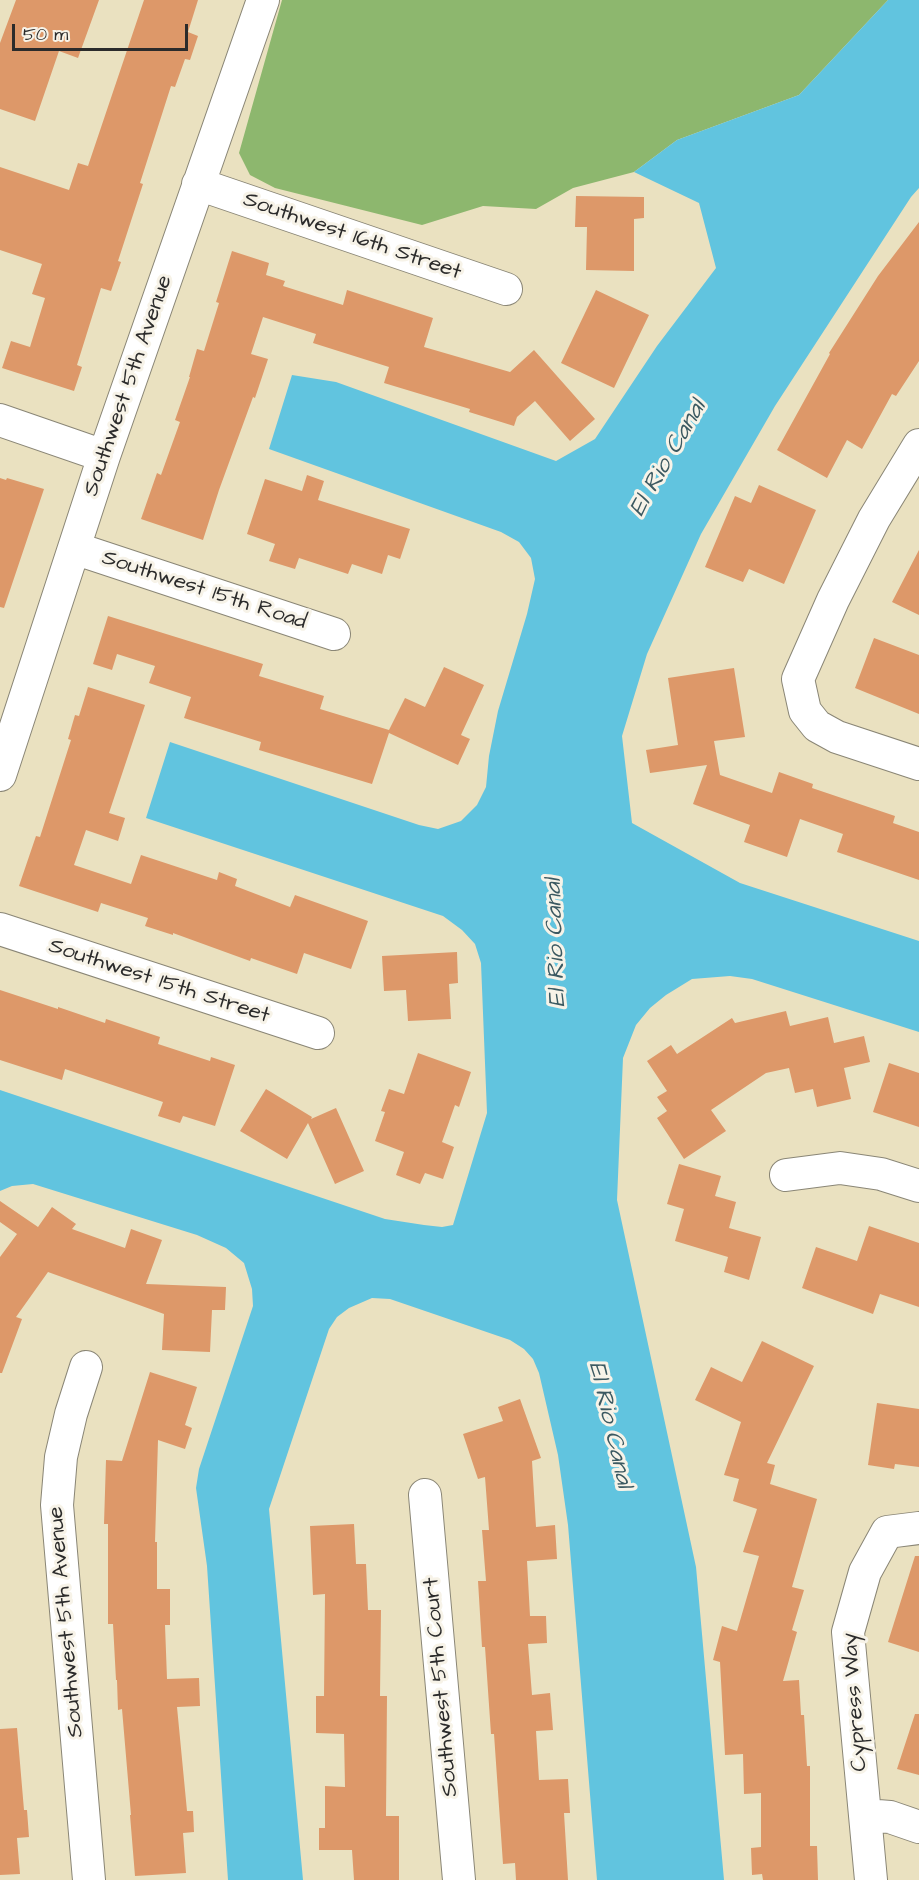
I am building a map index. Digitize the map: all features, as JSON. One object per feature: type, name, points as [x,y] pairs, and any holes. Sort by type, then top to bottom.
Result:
[{"type":"street","name":"Southwest 5th Avenue","points":[[0,775],[104,456],[263,0]]},
{"type":"street","name":"Southwest 16th Street","points":[[198,184],[506,289]]},
{"type":"street","points":[[0,420],[104,456]]},
{"type":"street","points":[[919,445],[874,519],[832,600],[798,678],[805,711],[817,726],[837,737],[919,764]]},
{"type":"street","name":"Southwest 15th Road","points":[[74,548],[334,633]]},
{"type":"street","name":"Southwest 15th Street","points":[[0,930],[318,1033]]},
{"type":"street","points":[[786,1175],[840,1168],[881,1174],[919,1186]]},
{"type":"street","name":"Southwest 5th Avenue","points":[[87,1367],[71,1414],[61,1457],[57,1505],[89,1880]]},
{"type":"street","name":"Southwest 5th Court","points":[[424,1495],[459,1880]]},
{"type":"street","name":"Cypress Way","points":[[871,1880],[848,1632],[865,1572],[887,1532],[919,1528]]},
{"type":"street","points":[[865,1815],[890,1817],[919,1827]]},
{"type":"green space","points":[[282,0],[888,0],[799,95],[677,140],[634,172],[573,188],[536,209],[483,206],[422,225],[275,188],[250,175],[239,153]]},
{"type":"water","name":"El Rio Canal","points":[[888,0],[919,0],[919,188],[775,406],[701,534],[647,654],[622,736],[632,823],[740,883],[919,941],[919,1032],[752,979],[730,976],[692,979],[650,1008],[636,1025],[623,1058],[617,1200],[696,1567],[724,1880],[597,1880],[568,1525],[558,1455],[539,1373],[533,1359],[524,1349],[510,1340],[390,1299],[372,1298],[349,1308],[337,1317],[329,1329],[269,1509],[303,1880],[228,1880],[207,1566],[196,1488],[199,1469],[253,1306],[252,1289],[244,1263],[226,1248],[197,1235],[33,1184],[12,1186],[0,1191],[0,1090],[385,1219],[442,1227],[453,1225],[487,1113],[481,963],[475,944],[462,930],[443,916],[146,818],[170,742],[419,825],[438,829],[461,821],[477,805],[486,787],[489,756],[498,711],[535,579],[531,558],[519,542],[501,532],[269,449],[292,375],[336,382],[556,461],[595,439],[657,346],[716,268],[699,203],[634,172],[677,140],[799,95]]},
{"type":"building","points":[[16,0],[99,0],[78,58],[59,51],[35,121],[0,109],[0,43]]},
{"type":"building","points":[[144,0],[198,0],[188,32],[198,36],[190,60],[185,59],[175,87],[171,86],[140,183],[143,184],[118,261],[121,262],[111,291],[101,288],[77,365],[82,367],[74,391],[2,368],[11,341],[30,347],[45,298],[32,294],[42,264],[0,250],[0,167],[69,190],[78,163],[88,166]]},
{"type":"building","points":[[576,196],[644,197],[644,218],[634,219],[634,271],[586,270],[587,227],[575,227]]},
{"type":"building","points":[[919,222],[919,361],[896,396],[892,394],[862,449],[847,440],[827,478],[777,450],[829,353],[878,276]]},
{"type":"building","points":[[232,251],[269,263],[266,275],[285,281],[283,286],[343,305],[347,290],[433,318],[424,347],[510,372],[534,350],[595,419],[570,441],[535,401],[517,417],[514,426],[469,412],[470,409],[384,383],[389,367],[313,343],[316,334],[263,317],[251,354],[268,359],[219,490],[203,540],[141,519],[157,473],[161,475],[180,422],[175,420],[197,349],[204,351]]},
{"type":"building","points":[[596,290],[649,315],[614,388],[561,363]]},
{"type":"building","points":[[307,475],[324,481],[318,500],[410,529],[400,559],[388,555],[382,574],[352,564],[348,574],[299,558],[295,569],[269,561],[275,544],[247,534],[265,479],[302,491]]},
{"type":"building","points":[[0,478],[44,489],[4,608],[0,607]]},
{"type":"building","points":[[759,485],[816,510],[784,584],[749,569],[743,582],[705,567],[735,496],[751,503]]},
{"type":"building","points":[[919,550],[919,615],[892,602]]},
{"type":"building","points":[[108,616],[263,664],[259,676],[324,696],[320,709],[389,730],[405,698],[425,707],[444,667],[484,685],[461,735],[470,739],[458,765],[389,733],[372,784],[259,750],[261,742],[184,718],[191,697],[149,683],[155,666],[117,654],[112,670],[93,664]]},
{"type":"building","points":[[874,638],[919,655],[919,714],[855,688]]},
{"type":"building","points":[[734,668],[745,737],[714,741],[720,775],[772,793],[779,772],[813,784],[812,788],[895,816],[893,823],[919,832],[919,880],[837,852],[843,834],[800,819],[787,857],[744,842],[750,825],[693,804],[707,765],[650,773],[646,750],[678,745],[668,678]]},
{"type":"building","points":[[88,687],[145,705],[109,813],[125,818],[118,841],[86,830],[74,865],[131,884],[141,855],[217,880],[219,872],[237,879],[235,886],[290,907],[295,895],[368,921],[351,969],[304,953],[297,974],[145,926],[148,918],[101,903],[98,912],[19,886],[36,836],[40,837],[71,740],[68,739],[75,715],[79,716]]},
{"type":"building","points":[[457,952],[458,983],[449,984],[451,1019],[408,1021],[406,990],[384,991],[382,956]]},
{"type":"building","points":[[0,990],[105,1023],[106,1019],[160,1037],[158,1044],[210,1061],[211,1057],[235,1065],[215,1126],[183,1116],[180,1123],[158,1116],[163,1102],[65,1069],[62,1080],[0,1060]]},
{"type":"building","points":[[786,1011],[790,1026],[828,1017],[834,1043],[864,1036],[870,1062],[844,1068],[851,1099],[817,1107],[813,1089],[795,1093],[789,1068],[766,1073],[711,1110],[726,1131],[684,1159],[657,1118],[667,1111],[657,1097],[667,1091],[647,1061],[671,1045],[677,1054],[732,1018],[735,1023]]},
{"type":"building","points":[[418,1053],[471,1072],[459,1107],[455,1105],[442,1142],[454,1147],[443,1179],[425,1173],[420,1184],[396,1175],[404,1152],[375,1141],[385,1112],[381,1111],[389,1089],[404,1094]]},
{"type":"building","points":[[889,1063],[919,1073],[919,1127],[873,1112]]},
{"type":"building","points":[[266,1089],[312,1117],[311,1119],[336,1108],[364,1171],[335,1184],[308,1123],[287,1159],[240,1131]]},
{"type":"building","points":[[679,1164],[721,1176],[715,1196],[736,1202],[729,1228],[761,1237],[749,1280],[724,1272],[728,1257],[675,1241],[684,1209],[667,1204]]},
{"type":"building","points":[[0,1201],[38,1227],[52,1207],[76,1224],[72,1229],[125,1248],[131,1229],[162,1240],[146,1284],[226,1287],[225,1310],[212,1310],[210,1352],[162,1350],[164,1314],[48,1272],[16,1317],[22,1319],[2,1373],[0,1373],[0,1257],[17,1234],[0,1222]]},
{"type":"building","points":[[869,1226],[919,1243],[919,1307],[880,1294],[873,1314],[802,1288],[816,1247],[857,1261]]},
{"type":"building","points":[[762,1341],[814,1366],[767,1463],[775,1465],[770,1484],[817,1499],[792,1587],[804,1590],[792,1630],[797,1632],[783,1681],[799,1680],[807,1766],[810,1766],[810,1846],[817,1846],[818,1880],[763,1880],[762,1874],[752,1875],[751,1848],[761,1847],[761,1793],[744,1794],[743,1754],[725,1755],[720,1662],[713,1660],[722,1626],[737,1631],[759,1556],[743,1552],[757,1509],[733,1501],[739,1479],[724,1475],[741,1422],[695,1400],[711,1367],[742,1382]]},
{"type":"building","points":[[150,1372],[197,1387],[185,1425],[192,1428],[185,1449],[158,1440],[155,1542],[157,1542],[157,1589],[170,1589],[170,1625],[165,1625],[167,1679],[199,1678],[200,1706],[177,1707],[187,1811],[193,1811],[194,1832],[183,1833],[186,1873],[135,1876],[122,1709],[118,1710],[113,1624],[108,1624],[108,1524],[104,1524],[106,1460],[122,1461]]},
{"type":"building","points":[[520,1399],[541,1458],[532,1461],[536,1527],[555,1525],[557,1559],[527,1561],[530,1616],[546,1616],[547,1643],[528,1644],[532,1695],[550,1693],[553,1730],[536,1731],[539,1780],[568,1779],[570,1813],[564,1813],[568,1880],[516,1880],[515,1863],[503,1864],[494,1734],[491,1734],[478,1581],[486,1581],[482,1530],[489,1530],[485,1477],[478,1479],[463,1434],[503,1421],[498,1407]]},
{"type":"building","points":[[877,1403],[919,1409],[919,1467],[895,1464],[894,1469],[868,1465]]},
{"type":"building","points":[[354,1524],[356,1564],[366,1564],[368,1610],[381,1610],[380,1696],[387,1696],[386,1816],[399,1816],[399,1880],[354,1880],[352,1850],[319,1850],[319,1828],[325,1828],[325,1786],[345,1787],[344,1734],[316,1733],[316,1696],[324,1696],[325,1594],[313,1595],[310,1526]]},
{"type":"building","points":[[915,1556],[919,1556],[919,1652],[888,1642]]},
{"type":"building","points":[[915,1714],[919,1714],[919,1775],[897,1769]]},
{"type":"building","points":[[17,1728],[24,1810],[27,1810],[29,1837],[17,1838],[20,1874],[0,1875],[0,1729]]}]
